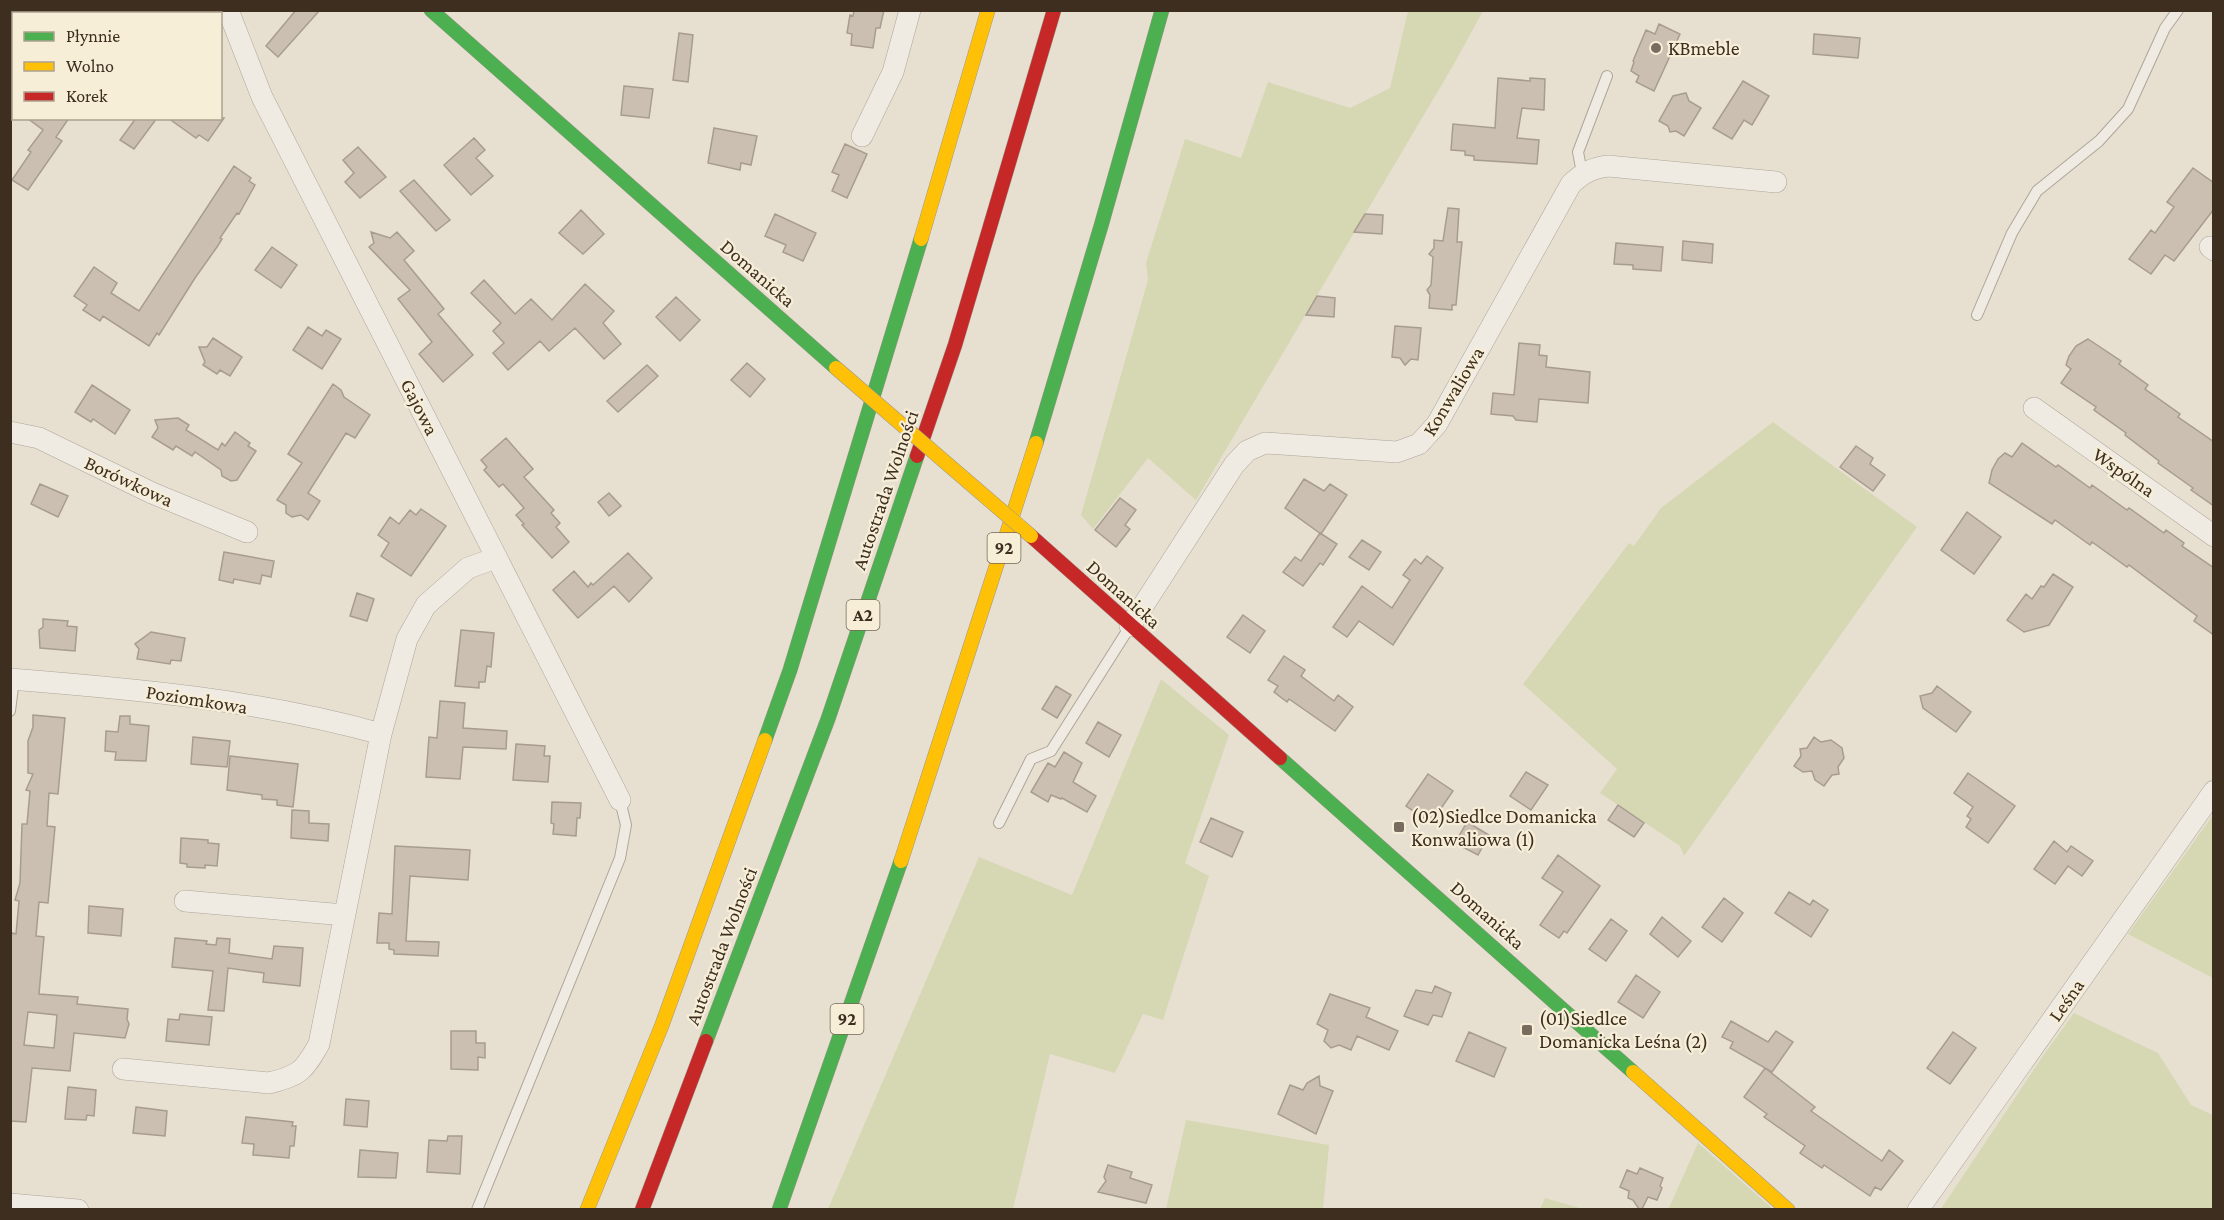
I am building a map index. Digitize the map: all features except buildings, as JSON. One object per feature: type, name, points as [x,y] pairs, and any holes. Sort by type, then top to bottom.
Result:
[{"type":"main road","name":"Domanicka","points":[[431,10],[836,368],[1031,536],[1788,1209]]},
{"type":"main road","name":"Autostrada Wolności","points":[[587,1209],[662,1025],[790,670],[888,353],[988,10]]},
{"type":"main road","name":"Autostrada Wolności","points":[[642,1209],[832,708],[955,345],[1054,10]]},
{"type":"main road","name":"92","points":[[778,1209],[839,1042],[953,707],[1048,409],[1162,10]]},
{"type":"street","name":"Gajowa","points":[[228,10],[262,98],[620,800]]},
{"type":"street","points":[[862,135],[893,72],[910,10]]},
{"type":"street","points":[[1582,173],[1608,166],[1776,182]]},
{"type":"street","name":"Konwaliowa","points":[[1130,626],[1234,465],[1247,451],[1265,443],[1397,452],[1419,444],[1428,436],[1437,424],[1571,184],[1582,173]]},
{"type":"street","name":"Wspólna","points":[[2034,408],[2214,536]]},
{"type":"street","name":"Borówkowa","points":[[10,432],[39,438],[152,493],[247,532]]},
{"type":"street","points":[[123,1069],[269,1083],[293,1078],[308,1063],[319,1044],[381,734],[407,639],[426,605],[468,568],[496,558]]},
{"type":"street","name":"Poziomkowa","points":[[12,679],[176,693],[346,724],[381,734]]},
{"type":"street","name":"Leśna","points":[[1918,1209],[2214,791]]},
{"type":"street","points":[[185,901],[344,915]]},
{"type":"street","points":[[10,1204],[78,1209]]},
{"type":"lane","points":[[1977,315],[2012,233],[2037,191],[2099,141],[2128,109],[2165,28],[2178,10]]},
{"type":"lane","points":[[1582,173],[1578,152],[1607,76]]},
{"type":"lane","points":[[999,823],[1031,759],[1051,751],[1130,626]]},
{"type":"lane","points":[[10,711],[12,679]]},
{"type":"lane","points":[[477,1209],[620,858],[626,825],[620,800]]},
{"type":"green space","points":[[1408,11],[1483,11],[1454,64],[1196,500],[1148,458],[1093,529],[1081,515],[1148,280],[1146,263],[1185,139],[1241,158],[1268,82],[1350,108],[1390,88]]},
{"type":"green space","points":[[1773,422],[1917,527],[1684,856],[1680,846],[1600,793],[1617,769],[1523,684],[1629,543],[1634,546],[1661,508]]},
{"type":"green space","points":[[1161,679],[1229,735],[1185,863],[1209,876],[1163,1020],[1143,1014],[1115,1073],[1050,1054],[1013,1209],[828,1209],[979,857],[1072,895]]},
{"type":"green space","points":[[2213,815],[2213,978],[2128,934]]},
{"type":"green space","points":[[2074,1013],[2158,1053],[2191,1105],[2213,1115],[2213,1209],[1941,1209]]},
{"type":"green space","points":[[1186,1120],[1329,1145],[1323,1209],[1166,1209]]},
{"type":"green space","points":[[1698,1143],[1774,1210],[1668,1210]]},
{"type":"green space","points":[[1545,1198],[1583,1209],[1540,1209]]},
{"type":"traffic: fast","points":[[431,10],[836,368]]},
{"type":"traffic: fast","points":[[1036,443],[1162,10]]},
{"type":"traffic: fast","points":[[765,740],[790,670],[921,239]]},
{"type":"traffic: fast","points":[[706,1041],[828,719],[917,456]]},
{"type":"traffic: fast","points":[[1280,758],[1633,1072]]},
{"type":"traffic: fast","points":[[779,1210],[901,861]]},
{"type":"traffic: slow","points":[[921,239],[988,10]]},
{"type":"traffic: slow","points":[[836,368],[1031,536]]},
{"type":"traffic: slow","points":[[901,861],[1036,443]]},
{"type":"traffic: slow","points":[[587,1210],[662,1025],[765,740]]},
{"type":"traffic: slow","points":[[1633,1072],[1788,1210]]},
{"type":"traffic: jam","points":[[917,456],[955,345],[1054,10]]},
{"type":"traffic: jam","points":[[1031,536],[1280,758]]},
{"type":"traffic: jam","points":[[642,1210],[706,1041]]},
{"type":"place","name":"KBmeble","points":[[1656,48]]},
{"type":"place","name":"(02)Siedlce Domanicka Konwaliowa (1)","points":[[1399,827]]},
{"type":"place","name":"(01)Siedlce Domanicka Leśna (2)","points":[[1527,1030]]}]
